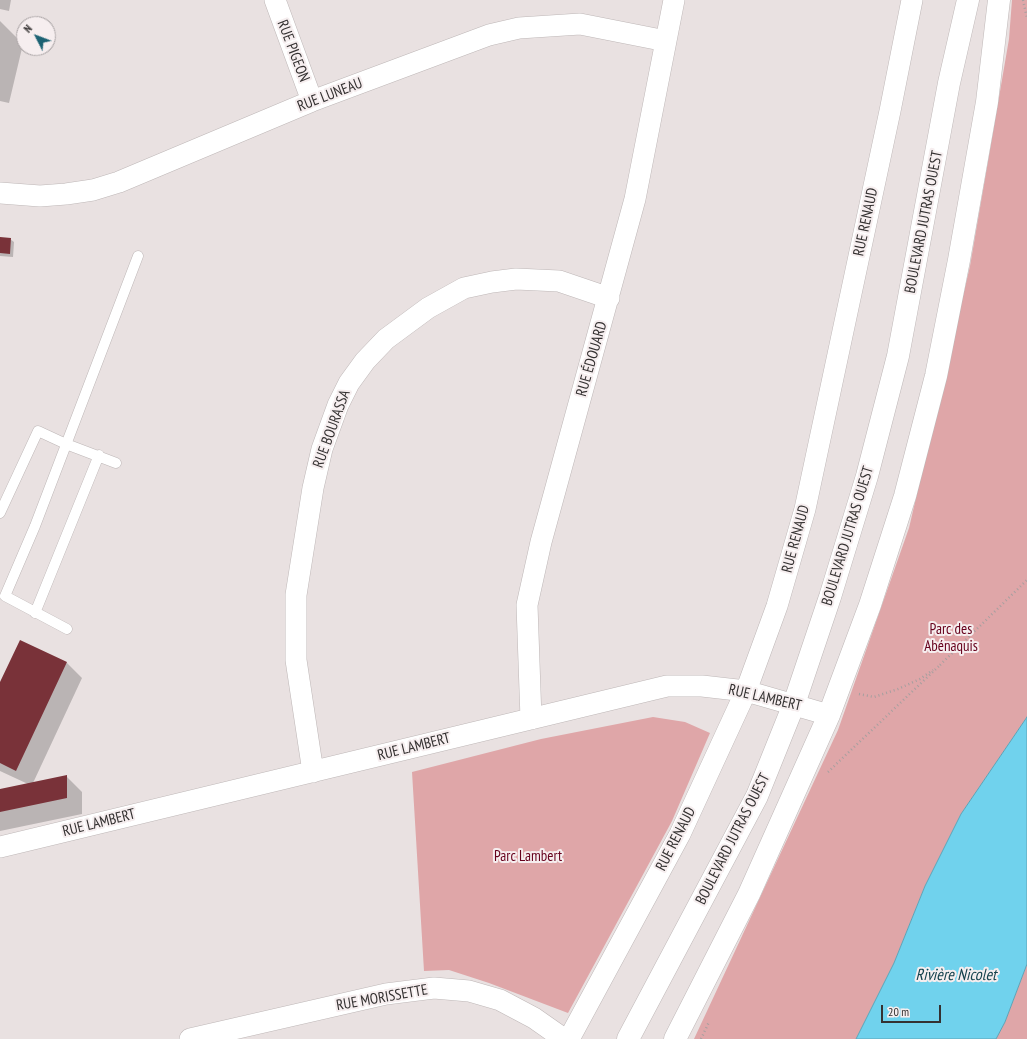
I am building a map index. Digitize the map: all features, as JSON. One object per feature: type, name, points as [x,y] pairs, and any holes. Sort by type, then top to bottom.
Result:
[{"type":"main road","name":"BOULEVARD JUTRAS OUEST","points":[[628,1039],[757,796],[794,704],[830,597],[867,476],[898,356],[949,84],[968,0]]},
{"type":"main road","points":[[675,1039],[749,894],[829,715],[870,605],[905,496],[936,376],[959,260],[987,102],[999,0]]},
{"type":"street","name":"RUE PIGEON","points":[[275,0],[312,101]]},
{"type":"street","name":"RUE ÉDOUARD","points":[[531,719],[527,605],[541,542],[635,199],[674,0]]},
{"type":"street","name":"RUE RENAUD","points":[[569,1039],[680,834],[746,691],[777,606],[805,509],[890,111],[912,0]]},
{"type":"street","name":"RUE LUNEAU","points":[[0,193],[40,196],[93,190],[122,181],[312,101],[489,35],[519,28],[580,24],[666,41]]},
{"type":"street","name":"RUE BOURASSA","points":[[313,772],[296,660],[296,595],[313,488],[322,449],[338,405],[349,384],[365,361],[386,339],[428,308],[464,288],[516,279],[552,281],[609,298]]},
{"type":"street","name":"RUE LAMBERT","points":[[0,847],[667,686],[702,686],[746,691],[829,715]]},
{"type":"street","name":"RUE MORISSETTE","points":[[190,1039],[386,994],[434,988],[469,990],[500,1000],[534,1018],[564,1039]]},
{"type":"lane","points":[[67,629],[2,598],[66,444],[138,256]]},
{"type":"lane","points":[[0,513],[38,431],[66,444],[116,462]]},
{"type":"lane","points":[[35,613],[99,455]]},
{"type":"path","points":[[1023,0],[1027,18]]},
{"type":"path","points":[[825,774],[1027,580]]},
{"type":"path","points":[[853,692],[874,697],[920,679],[940,665]]},
{"type":"path","points":[[701,1039],[711,1017]]},
{"type":"green space","name":"Parc des Abénaquis","points":[[1012,0],[1027,0],[1027,717],[961,814],[925,886],[894,963],[856,1039],[694,1039],[838,730],[909,528],[970,266],[1009,39]]},
{"type":"green space","name":"Parc Lambert","points":[[653,717],[685,722],[710,733],[672,821],[568,1013],[489,983],[449,970],[424,971],[412,772],[541,739]]},
{"type":"green space","points":[[1027,964],[1027,1039],[996,1039],[1005,1022]]},
{"type":"water","name":"Rivière Nicolet","points":[[1027,717],[1027,964],[1005,1022],[996,1039],[856,1039],[894,963],[925,886],[961,814]]},
{"type":"building","points":[[0,237],[11,238],[10,254],[0,253]]},
{"type":"building","points":[[20,640],[67,662],[16,771],[0,763],[0,682]]},
{"type":"building","points":[[67,775],[67,798],[0,812],[0,789]]}]
